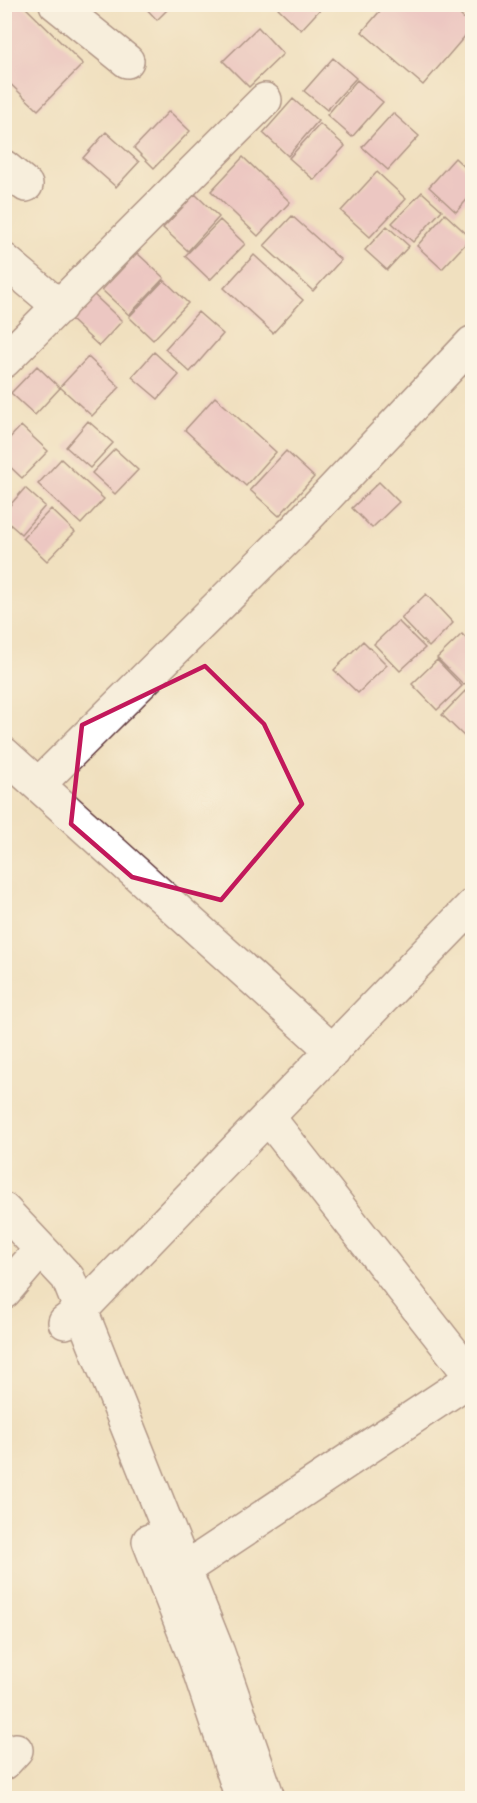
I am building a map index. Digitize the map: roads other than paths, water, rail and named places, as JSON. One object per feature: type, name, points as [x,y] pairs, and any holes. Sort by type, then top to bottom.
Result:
[{"type":"street","points":[[56,4],[127,61]]},
{"type":"street","points":[[4,361],[265,100]]},
{"type":"street","points":[[4,260],[60,307]]},
{"type":"street","points":[[39,784],[291,534],[472,343]]},
{"type":"street","points":[[4,754],[333,1051]]},
{"type":"street","points":[[73,1316],[472,906]]},
{"type":"street","points":[[184,1569],[472,1378],[268,1117]]},
{"type":"street","points":[[4,1210],[68,1278],[73,1316],[196,1661],[242,1798]]},
{"type":"street","points":[[4,1239],[73,1316],[184,1569],[218,1653],[268,1798]]},
{"type":"street","points":[[4,1292],[28,1264]]}]
